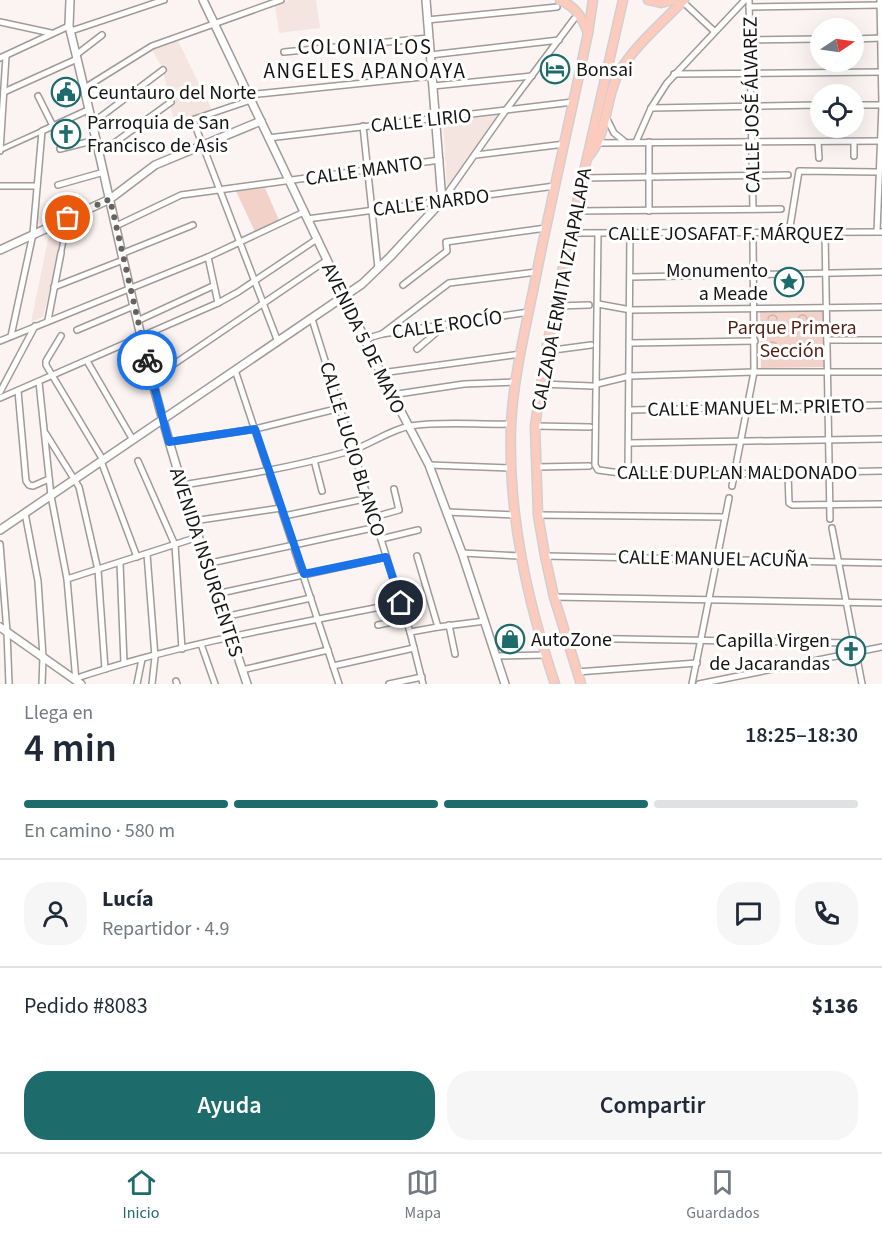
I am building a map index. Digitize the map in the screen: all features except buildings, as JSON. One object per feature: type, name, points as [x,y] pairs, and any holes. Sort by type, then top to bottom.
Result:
[{"type":"main road","name":"CALZADA ERMITA IZTAPALAPA","points":[[555,684],[530,601],[520,556],[514,515],[511,424],[529,312],[593,0]]},
{"type":"main road","name":"CALZADA ERMITA IZTAPALAPA","points":[[581,684],[554,597],[545,556],[538,515],[535,426],[546,351],[581,178],[585,159],[593,142],[623,0]]},
{"type":"main road","points":[[648,0],[661,3],[680,0]]},
{"type":"main road","points":[[593,142],[618,75],[680,0]]},
{"type":"main road","points":[[559,4],[573,7],[579,13],[588,33]]},
{"type":"street","name":"AVENIDA INSURGENTES","points":[[70,0],[70,29],[83,89],[162,418],[206,564],[247,684]]},
{"type":"street","points":[[88,110],[0,151],[4,92],[3,57],[52,34],[164,0]]},
{"type":"street","name":"AVENIDA 5 DE MAYO","points":[[203,0],[391,395],[429,465],[462,553],[505,684]]},
{"type":"street","points":[[83,89],[142,50],[281,0]]},
{"type":"street","points":[[426,0],[442,201]]},
{"type":"street","points":[[680,0],[714,32]]},
{"type":"street","points":[[636,142],[651,108],[674,74],[747,0]]},
{"type":"street","name":"CALLE JOSÉ ÁLVAREZ","points":[[747,0],[752,106],[753,209]]},
{"type":"street","points":[[427,20],[559,4]]},
{"type":"street","points":[[749,8],[881,4],[880,232]]},
{"type":"street","points":[[0,530],[362,284],[442,201],[574,19]]},
{"type":"street","points":[[0,22],[52,34]]},
{"type":"street","points":[[4,92],[77,57],[102,35]]},
{"type":"street","points":[[284,52],[429,38]]},
{"type":"street","points":[[864,39],[881,38]]},
{"type":"street","points":[[430,55],[559,39]]},
{"type":"street","points":[[750,40],[810,39]]},
{"type":"street","points":[[91,124],[163,70]]},
{"type":"street","points":[[674,74],[881,72]]},
{"type":"street","points":[[177,125],[249,97],[432,76]]},
{"type":"street","points":[[433,86],[531,76]]},
{"type":"street","points":[[38,96],[52,126]]},
{"type":"street","points":[[99,154],[171,102]]},
{"type":"street","name":"CALLE LIRIO","points":[[268,138],[573,102]]},
{"type":"street","points":[[651,108],[810,105]]},
{"type":"street","points":[[864,105],[882,105]]},
{"type":"street","points":[[605,114],[614,133],[626,142]]},
{"type":"street","points":[[193,120],[278,342]]},
{"type":"street","points":[[0,250],[110,199],[156,165],[261,121]]},
{"type":"street","points":[[363,126],[378,268]]},
{"type":"street","points":[[11,336],[33,234],[42,131]]},
{"type":"street","points":[[60,150],[96,140]]},
{"type":"street","points":[[593,142],[882,141]]},
{"type":"street","points":[[649,142],[649,211]]},
{"type":"street","points":[[818,142],[819,158]]},
{"type":"street","points":[[854,142],[854,156]]},
{"type":"street","points":[[476,155],[565,144]]},
{"type":"street","name":"CALLE MANTO","points":[[116,226],[181,195],[440,160]]},
{"type":"street","points":[[789,233],[799,171],[876,172]]},
{"type":"street","points":[[58,185],[104,172]]},
{"type":"street","points":[[581,178],[788,175]]},
{"type":"street","points":[[0,186],[37,186]]},
{"type":"street","name":"CALLE NARDO","points":[[0,341],[48,320],[130,290],[305,215],[372,210],[555,186]]},
{"type":"street","points":[[575,211],[781,209]]},
{"type":"street","points":[[48,320],[68,218]]},
{"type":"street","points":[[54,287],[194,225]]},
{"type":"street","points":[[403,285],[447,251],[446,242],[546,228]]},
{"type":"street","points":[[825,232],[830,519]]},
{"type":"street","name":"CALLE JOSAFAT F. MÁRQUEZ","points":[[570,233],[880,232]]},
{"type":"street","points":[[732,486],[754,372],[753,233]]},
{"type":"street","points":[[592,466],[598,304],[598,234]]},
{"type":"street","points":[[628,474],[631,343],[630,234]]},
{"type":"street","points":[[0,398],[218,303],[317,239]]},
{"type":"street","points":[[208,256],[218,303]]},
{"type":"street","points":[[152,379],[327,260]]},
{"type":"street","points":[[382,334],[449,283],[537,272]]},
{"type":"street","points":[[631,277],[882,272]]},
{"type":"street","points":[[137,321],[213,286]]},
{"type":"street","points":[[556,306],[589,304]]},
{"type":"street","points":[[598,304],[631,310],[882,307]]},
{"type":"street","points":[[76,330],[134,306]]},
{"type":"street","name":"CALLE ROCÍO","points":[[365,339],[382,334],[529,312]]},
{"type":"street","name":"CALLE LUCIO BLANCO","points":[[312,319],[410,632],[423,684]]},
{"type":"street","points":[[417,349],[447,324]]},
{"type":"street","points":[[0,392],[35,326]]},
{"type":"street","points":[[61,336],[46,361],[52,376],[102,461],[136,557]]},
{"type":"street","points":[[827,340],[882,340]]},
{"type":"street","points":[[631,343],[755,341]]},
{"type":"street","points":[[546,351],[591,345]]},
{"type":"street","points":[[381,373],[521,354]]},
{"type":"street","points":[[87,361],[133,440]]},
{"type":"street","points":[[235,370],[339,684]]},
{"type":"street","points":[[541,384],[594,385],[630,376],[754,372],[882,372]]},
{"type":"street","points":[[39,382],[51,496],[67,579],[78,683]]},
{"type":"street","points":[[391,395],[464,384],[516,382]]},
{"type":"street","points":[[18,391],[26,481],[33,486],[49,479]]},
{"type":"street","name":"CALLE MANUEL M. PRIETO","points":[[630,410],[882,405]]},
{"type":"street","points":[[169,442],[255,429],[340,408]]},
{"type":"street","points":[[183,485],[269,472],[353,450],[407,426],[511,424]]},
{"type":"street","points":[[535,426],[590,427]]},
{"type":"street","points":[[45,433],[79,488],[98,570],[105,669]]},
{"type":"street","points":[[630,443],[882,439]]},
{"type":"street","points":[[314,460],[322,491]]},
{"type":"street","points":[[138,461],[175,545],[182,649]]},
{"type":"street","points":[[429,465],[512,468]]},
{"type":"street","name":"CALLE DUPLAN MALDONADO","points":[[537,467],[592,466],[600,471],[628,474],[882,471]]},
{"type":"street","points":[[788,473],[789,503],[792,505],[882,504]]},
{"type":"street","points":[[374,518],[399,510],[394,489]]},
{"type":"street","points":[[284,516],[369,498]]},
{"type":"street","points":[[692,684],[729,498]]},
{"type":"street","points":[[193,521],[281,508]]},
{"type":"street","points":[[447,512],[514,515]]},
{"type":"street","points":[[25,513],[38,581],[43,657],[42,684]]},
{"type":"street","points":[[538,515],[725,517]]},
{"type":"street","points":[[206,564],[377,527]]},
{"type":"street","points":[[832,528],[862,684]]},
{"type":"street","points":[[381,539],[418,530]]},
{"type":"street","points":[[67,579],[198,537]]},
{"type":"street","points":[[0,544],[9,684]]},
{"type":"street","points":[[462,553],[520,556]]},
{"type":"street","points":[[147,554],[155,657],[152,684]]},
{"type":"street","points":[[417,556],[438,627]]},
{"type":"street","name":"CALLE MANUEL ACUÑA","points":[[545,556],[882,563]]},
{"type":"street","points":[[216,594],[386,557]]},
{"type":"street","points":[[120,563],[124,663]]},
{"type":"street","points":[[554,597],[882,603]]},
{"type":"street","points":[[224,617],[311,598]]},
{"type":"street","points":[[78,683],[80,677],[124,663],[201,644],[401,603]]},
{"type":"street","points":[[378,625],[406,619]]},
{"type":"street","points":[[410,632],[485,621]]},
{"type":"street","points":[[449,625],[454,654]]},
{"type":"street","points":[[0,627],[78,683]]},
{"type":"street","points":[[566,638],[854,643]]},
{"type":"street","points":[[201,644],[215,684]]},
{"type":"street","points":[[699,684],[882,647]]},
{"type":"street","points":[[333,666],[414,648]]},
{"type":"street","points":[[242,670],[328,650]]},
{"type":"street","points":[[497,656],[546,655]]},
{"type":"street","points":[[138,684],[142,659]]},
{"type":"street","points":[[577,672],[697,663]]},
{"type":"street","points":[[388,684],[422,677]]},
{"type":"shaded area","points":[[290,0],[316,0],[320,28],[279,33],[275,5]]},
{"type":"shaded area","points":[[178,41],[212,110],[174,122],[163,70],[152,49]]},
{"type":"shaded area","points":[[498,115],[447,189],[443,122]]},
{"type":"shaded area","points":[[67,223],[43,317],[31,322],[50,230]]},
{"type":"green space","points":[[265,188],[279,220],[255,232],[236,191]]},
{"type":"green space","name":"Parque Primera Sección","points":[[824,310],[824,367],[761,368],[760,311]]},
{"type":"way so far","points":[[68,218],[110,199],[147,360]]},
{"type":"place","name":"Bonsai","points":[[555,69]]},
{"type":"place","name":"Ceuntauro del Norte","points":[[66,92]]},
{"type":"place","name":"Parroquia de San Francisco de Asis","points":[[66,134]]},
{"type":"place","name":"Monumento a Meade","points":[[789,282]]},
{"type":"place","name":"AutoZone","points":[[510,639]]},
{"type":"place","name":"Capilla Virgen de Jacarandas","points":[[851,651]]},
{"type":"district","name":"COLONIA LOS ANGELES APANOAYA","points":[[365,59]]},
{"type":"route","points":[[147,360],[169,442],[255,429],[304,574],[386,557],[401,603]]}]
